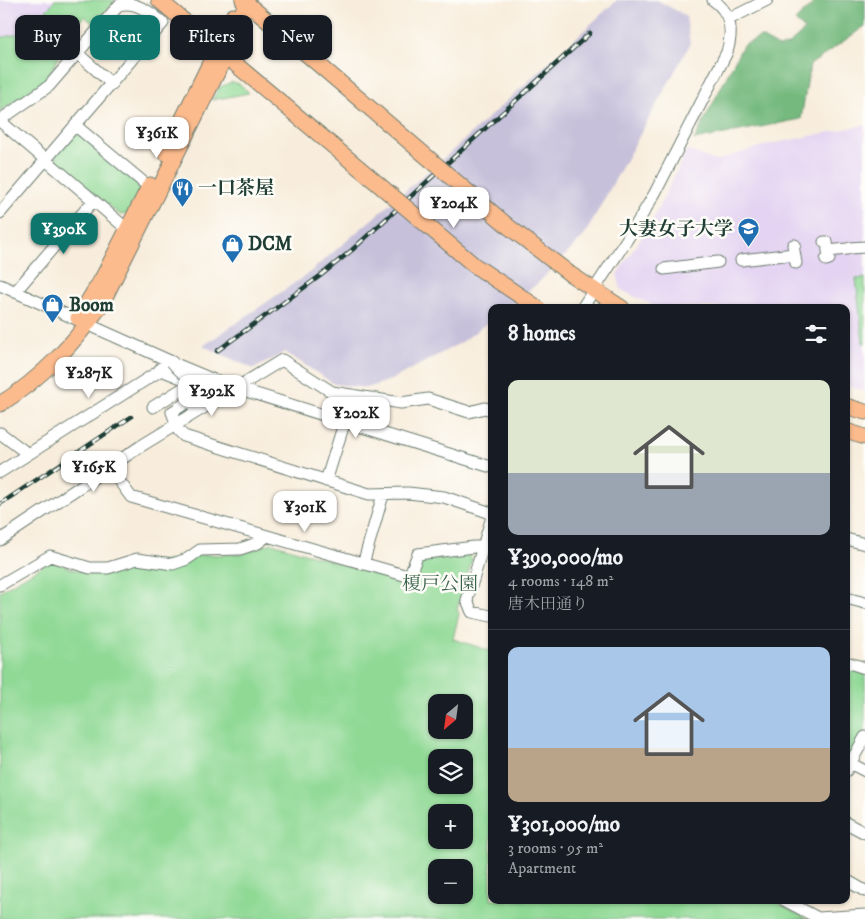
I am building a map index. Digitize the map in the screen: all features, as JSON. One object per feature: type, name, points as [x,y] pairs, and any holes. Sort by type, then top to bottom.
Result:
[{"type":"main road","points":[[159,0],[177,15]]},
{"type":"main road","points":[[238,15],[245,1],[509,227],[570,274],[616,304]]},
{"type":"main road","points":[[0,392],[38,362],[82,322],[149,188],[217,60]]},
{"type":"main road","points":[[0,404],[45,369],[113,282],[217,60]]},
{"type":"main road","points":[[231,60],[474,265],[532,304]]},
{"type":"main road","points":[[593,290],[596,301],[599,304]]},
{"type":"main road","points":[[850,407],[865,412]]},
{"type":"main road","points":[[850,432],[865,437]]},
{"type":"street","points":[[584,304],[655,193],[727,52],[731,32],[729,20],[725,11],[714,0]]},
{"type":"street","points":[[729,20],[767,0]]},
{"type":"street","points":[[0,213],[163,23],[148,9],[125,2],[118,5],[80,49]]},
{"type":"street","points":[[80,56],[112,84]]},
{"type":"street","points":[[71,60],[48,86],[0,121],[128,229]]},
{"type":"street","points":[[76,126],[149,188]]},
{"type":"street","points":[[15,292],[93,200]]},
{"type":"street","points":[[826,251],[865,247]]},
{"type":"street","points":[[741,260],[795,254]]},
{"type":"street","points":[[664,269],[718,262]]},
{"type":"street","points":[[0,285],[82,322],[168,365],[221,387]]},
{"type":"street","points":[[488,409],[469,412],[428,399],[401,403],[332,392],[284,360],[221,387],[198,411],[189,401],[172,412],[176,424],[184,436],[369,494],[408,493],[444,497],[488,511]]},
{"type":"street","points":[[168,365],[192,382],[221,387],[345,422],[488,466]]},
{"type":"street","points":[[0,472],[168,365]]},
{"type":"street","points":[[153,407],[192,382]]},
{"type":"street","points":[[326,480],[354,394]]},
{"type":"street","points":[[0,540],[176,424]]},
{"type":"street","points":[[0,433],[28,454]]},
{"type":"street","points":[[109,467],[131,497],[404,575],[410,574],[418,554],[487,547],[468,595],[467,604],[472,612],[488,615]]},
{"type":"street","points":[[362,564],[383,495]]},
{"type":"street","points":[[0,586],[50,556],[90,568],[108,568],[137,559],[173,564],[188,559],[200,550],[240,550],[258,543],[267,536]]},
{"type":"street","points":[[850,541],[865,544]]},
{"type":"street","points":[[850,599],[865,603]]},
{"type":"street","points":[[850,663],[865,668]]},
{"type":"street","points":[[850,762],[865,737]]},
{"type":"street","points":[[850,766],[865,771]]},
{"type":"street","points":[[850,825],[865,833]]},
{"type":"street","points":[[850,882],[865,891]]},
{"type":"street","points":[[792,904],[818,918],[865,915]]},
{"type":"shaded area","points":[[0,0],[55,0],[42,15],[15,15],[15,34],[0,38]]},
{"type":"shaded area","points":[[617,0],[657,0],[686,16],[690,44],[584,236],[538,283],[512,304],[488,304],[488,322],[462,342],[391,380],[367,388],[334,384],[285,352],[254,369],[203,346],[309,273],[453,150]]},
{"type":"shaded area","name":"大妻女子大学","points":[[865,125],[865,391],[850,386],[850,304],[650,304],[621,290],[617,274],[651,223],[687,150],[716,161],[766,145]]},
{"type":"green space","points":[[55,0],[116,0],[102,15],[90,15],[90,21],[84,16],[80,21],[80,15],[42,15]]},
{"type":"green space","points":[[817,0],[865,0],[865,26],[810,65],[801,119],[694,140],[743,45],[761,37],[779,47],[788,45],[805,30],[795,21]]},
{"type":"green space","points":[[15,34],[15,60],[57,60],[46,80],[0,111],[0,38]]},
{"type":"green space","points":[[232,82],[240,84],[249,93],[212,100],[220,87]]},
{"type":"green space","points":[[74,134],[80,135],[138,184],[140,189],[127,214],[120,215],[57,162],[56,155]]},
{"type":"green space","points":[[865,278],[865,343],[863,343],[856,279]]},
{"type":"green space","name":"榎戸公園","points":[[272,543],[413,586],[425,560],[470,555],[472,560],[457,609],[459,614],[453,639],[488,650],[488,904],[779,904],[807,919],[0,919],[0,591],[51,561],[75,570],[91,573],[202,555],[242,554]]},
{"type":"green space","points":[[850,667],[865,673],[865,730],[850,757]]},
{"type":"railway","points":[[217,351],[320,276],[352,250],[590,33]]},
{"type":"railway","points":[[0,504],[131,417]]},
{"type":"place","name":"一口茶屋","points":[[182,207]]},
{"type":"place","name":"大妻女子大学","points":[[749,248]]},
{"type":"place","name":"DCM","points":[[232,263]]},
{"type":"place","name":"Boom","points":[[53,324]]}]
